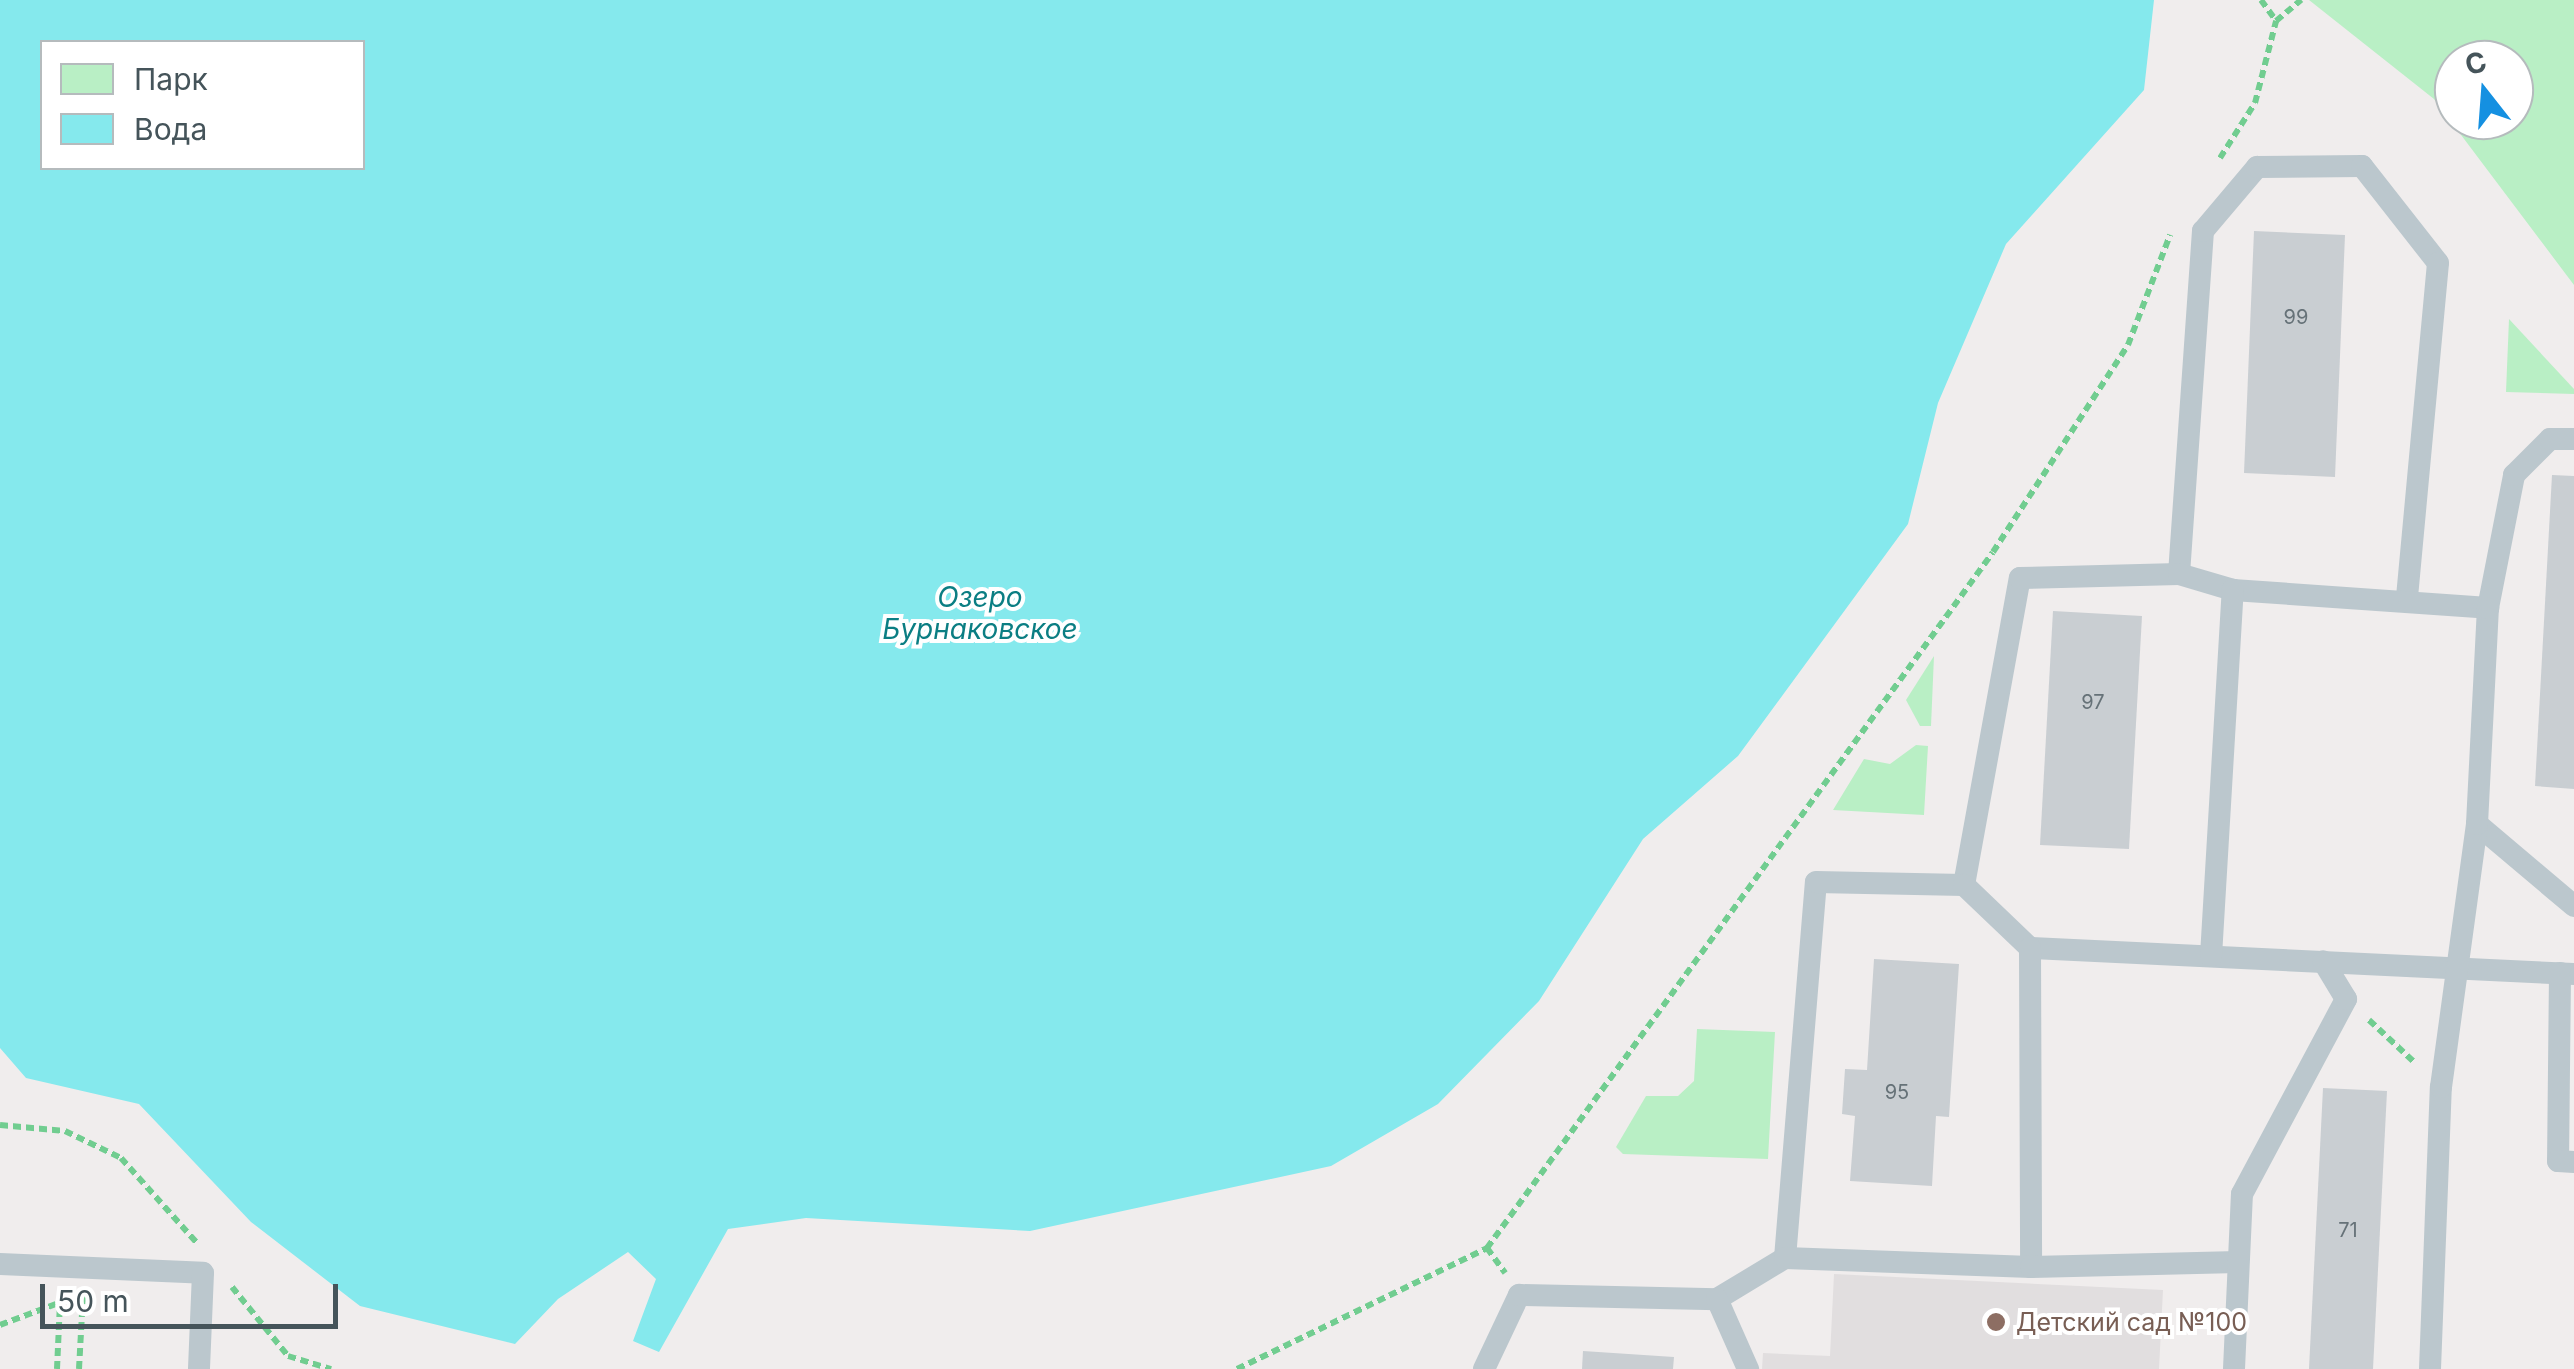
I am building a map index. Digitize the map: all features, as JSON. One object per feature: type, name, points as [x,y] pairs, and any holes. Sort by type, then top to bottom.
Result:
[{"type":"lane","points":[[2179,574],[2203,231],[2257,168],[2362,166],[2438,262],[2407,597]]},
{"type":"lane","points":[[2430,1369],[2451,968],[2476,824],[2488,608],[2514,476],[2550,439],[2574,439]]},
{"type":"lane","points":[[1964,886],[2020,578],[2179,574],[2232,590],[2407,597],[2488,608]]},
{"type":"lane","points":[[2211,956],[2232,590]]},
{"type":"lane","points":[[2476,824],[2574,906]]},
{"type":"lane","points":[[1785,1258],[1816,882],[1964,886],[2030,948],[2567,974],[2558,1161],[2574,1162]]},
{"type":"lane","points":[[2030,948],[2031,1267]]},
{"type":"lane","points":[[2234,1369],[2242,1194],[2346,999],[2322,961]]},
{"type":"lane","points":[[1484,1369],[1519,1295],[1717,1299],[1785,1258],[2031,1267],[2238,1262]]},
{"type":"lane","points":[[0,1264],[203,1273],[200,1369]]},
{"type":"lane","points":[[1717,1299],[1748,1369]]},
{"type":"path","points":[[2261,0],[2276,21]]},
{"type":"path","points":[[2216,165],[2256,104],[2276,21],[2301,0]]},
{"type":"path","points":[[1237,1369],[1487,1248],[1992,552],[2128,345],[2156,257],[2176,226]]},
{"type":"path","points":[[2346,999],[2442,1087]]},
{"type":"path","points":[[0,1125],[65,1131],[122,1158],[206,1254]]},
{"type":"path","points":[[218,1268],[288,1356],[331,1369]]},
{"type":"path","points":[[79,1369],[83,1294]]},
{"type":"path","points":[[57,1369],[60,1302]]},
{"type":"shaded area","name":"Детский сад №100","points":[[1834,1274],[2163,1290],[2159,1369],[1762,1369],[1763,1353],[1830,1356]]},
{"type":"green space","points":[[2309,0],[2574,0],[2574,285],[2465,140],[2534,140],[2534,40],[2434,40],[2434,99]]},
{"type":"green space","points":[[2509,319],[2574,389],[2574,394],[2506,392]]},
{"type":"green space","points":[[1934,656],[1931,726],[1920,726],[1906,700]]},
{"type":"green space","points":[[1916,745],[1928,746],[1924,815],[1833,810],[1864,759],[1890,764]]},
{"type":"green space","points":[[1697,1029],[1775,1032],[1768,1159],[1623,1154],[1616,1147],[1646,1096],[1678,1096],[1694,1081]]},
{"type":"water","name":"Озеро Бурнаковское","points":[[0,0],[2154,0],[2144,90],[2006,244],[1938,403],[1908,524],[1738,756],[1643,839],[1539,1001],[1438,1104],[1331,1166],[1030,1231],[806,1218],[728,1229],[659,1352],[633,1341],[656,1279],[628,1252],[558,1299],[515,1344],[360,1306],[251,1222],[139,1104],[26,1078],[0,1048]]},
{"type":"building","points":[[2254,231],[2345,235],[2335,477],[2244,473]]},
{"type":"building","points":[[2552,475],[2574,476],[2574,789],[2535,786]]},
{"type":"building","points":[[2053,611],[2142,616],[2129,849],[2040,845]]},
{"type":"building","points":[[1874,959],[1959,964],[1949,1117],[1936,1116],[1932,1186],[1850,1181],[1855,1116],[1842,1114],[1845,1069],[1867,1070]]},
{"type":"building","points":[[2323,1088],[2387,1091],[2373,1369],[2309,1369]]},
{"type":"building","points":[[1583,1351],[1674,1357],[1673,1369],[1582,1369]]},
{"type":"place","name":"Детский сад №100","points":[[1996,1322]]}]
